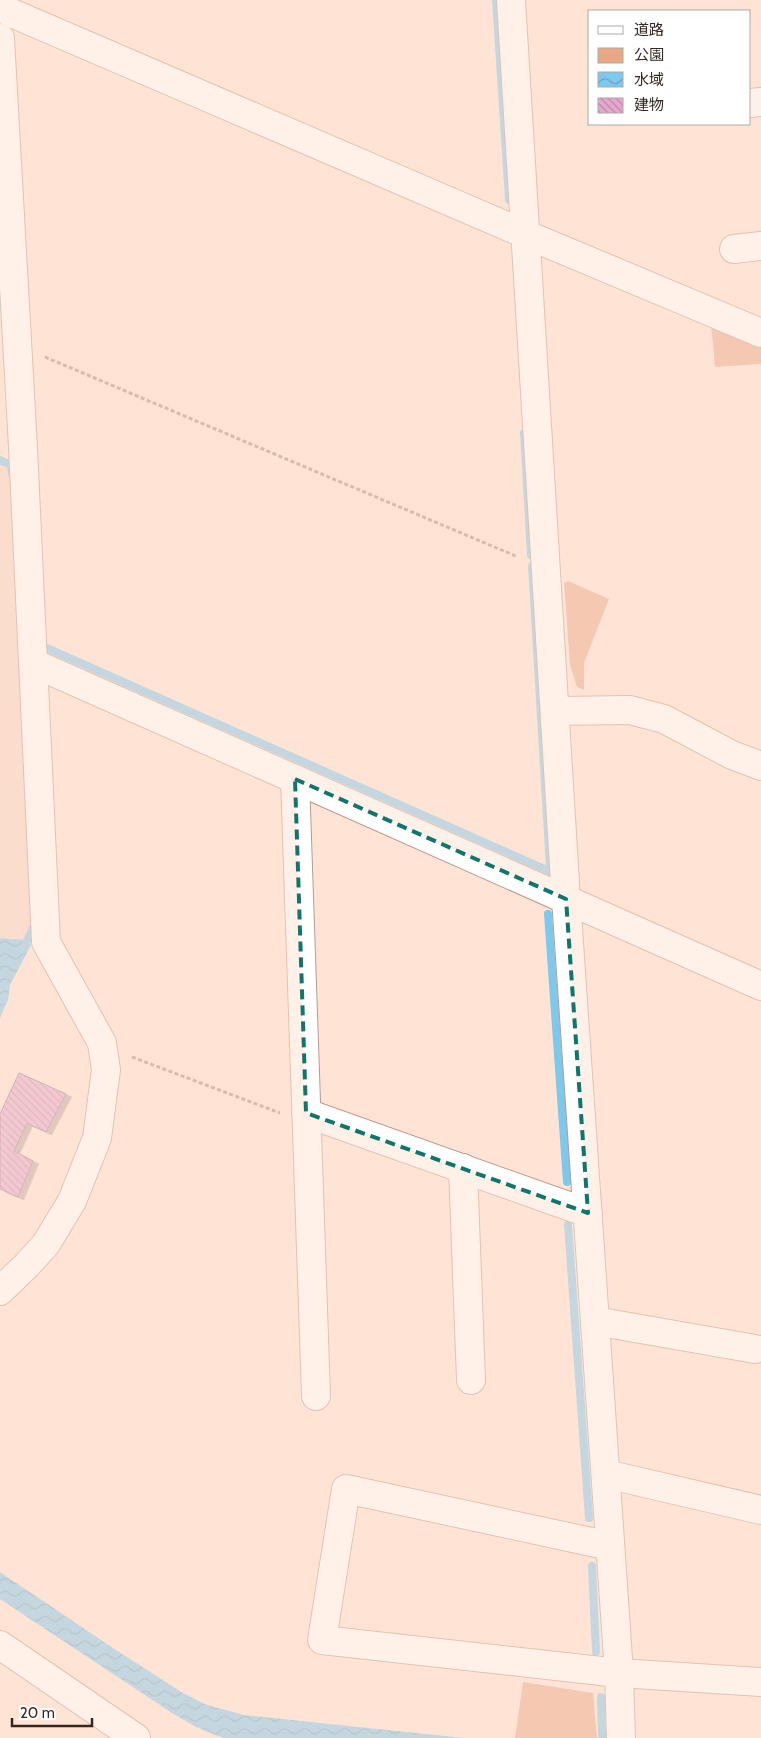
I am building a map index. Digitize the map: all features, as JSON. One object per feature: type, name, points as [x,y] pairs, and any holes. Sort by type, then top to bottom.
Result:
[{"type":"street","points":[[511,0],[566,899],[606,1474],[622,1738]]},
{"type":"street","points":[[0,8],[525,234],[761,333]]},
{"type":"street","points":[[0,38],[17,345],[12,454],[33,663],[46,942],[103,1046],[106,1070],[97,1138],[72,1201],[46,1244],[0,1291]]},
{"type":"street","points":[[734,249],[761,246]]},
{"type":"street","points":[[33,663],[761,986]]},
{"type":"street","points":[[555,711],[630,710],[664,718],[732,755],[761,766]]},
{"type":"street","points":[[295,779],[316,1396]]},
{"type":"street","points":[[307,1118],[463,1168],[588,1213]]},
{"type":"street","points":[[463,1168],[471,1380]]},
{"type":"street","points":[[595,1321],[755,1349]]},
{"type":"street","points":[[606,1474],[761,1510]]},
{"type":"street","points":[[610,1546],[346,1489],[322,1640],[619,1673],[761,1682]]},
{"type":"street","points":[[0,1646],[136,1738]]},
{"type":"path","points":[[17,345],[523,559],[546,560]]},
{"type":"path","points":[[103,1046],[307,1118]]},
{"type":"highlighted area","points":[[295,779],[566,899],[588,1213],[306,1113]]},
{"type":"shaded area","points":[[0,463],[9,467],[33,913],[25,940],[0,938]]},
{"type":"green space","points":[[711,323],[761,342],[761,364],[715,367]]},
{"type":"green space","points":[[568,581],[609,599],[584,663],[584,690],[577,687],[570,665],[564,583]]},
{"type":"green space","points":[[523,1682],[593,1693],[597,1738],[515,1738]]},
{"type":"water","points":[[0,938],[25,940],[31,945],[10,985],[8,1000],[0,1018]]},
{"type":"water","points":[[0,1572],[116,1650],[183,1693],[207,1705],[244,1715],[464,1738],[225,1738],[215,1735],[196,1727],[172,1713],[0,1599]]},
{"type":"building","points":[[19,1073],[66,1094],[46,1132],[27,1123],[14,1151],[33,1161],[18,1197],[0,1189],[0,1114]]},
{"type":"waterway","points":[[496,0],[509,200]]},
{"type":"waterway","points":[[524,433],[531,555]]},
{"type":"waterway","points":[[0,460],[11,465],[12,473]]},
{"type":"waterway","points":[[532,566],[550,868]]},
{"type":"waterway","points":[[47,648],[549,871]]},
{"type":"waterway","points":[[548,914],[567,1182]]},
{"type":"waterway","points":[[27,941],[35,923]]},
{"type":"waterway","points":[[568,1225],[589,1518]]},
{"type":"waterway","points":[[592,1566],[596,1652]]},
{"type":"waterway","points":[[601,1697],[602,1738]]}]
